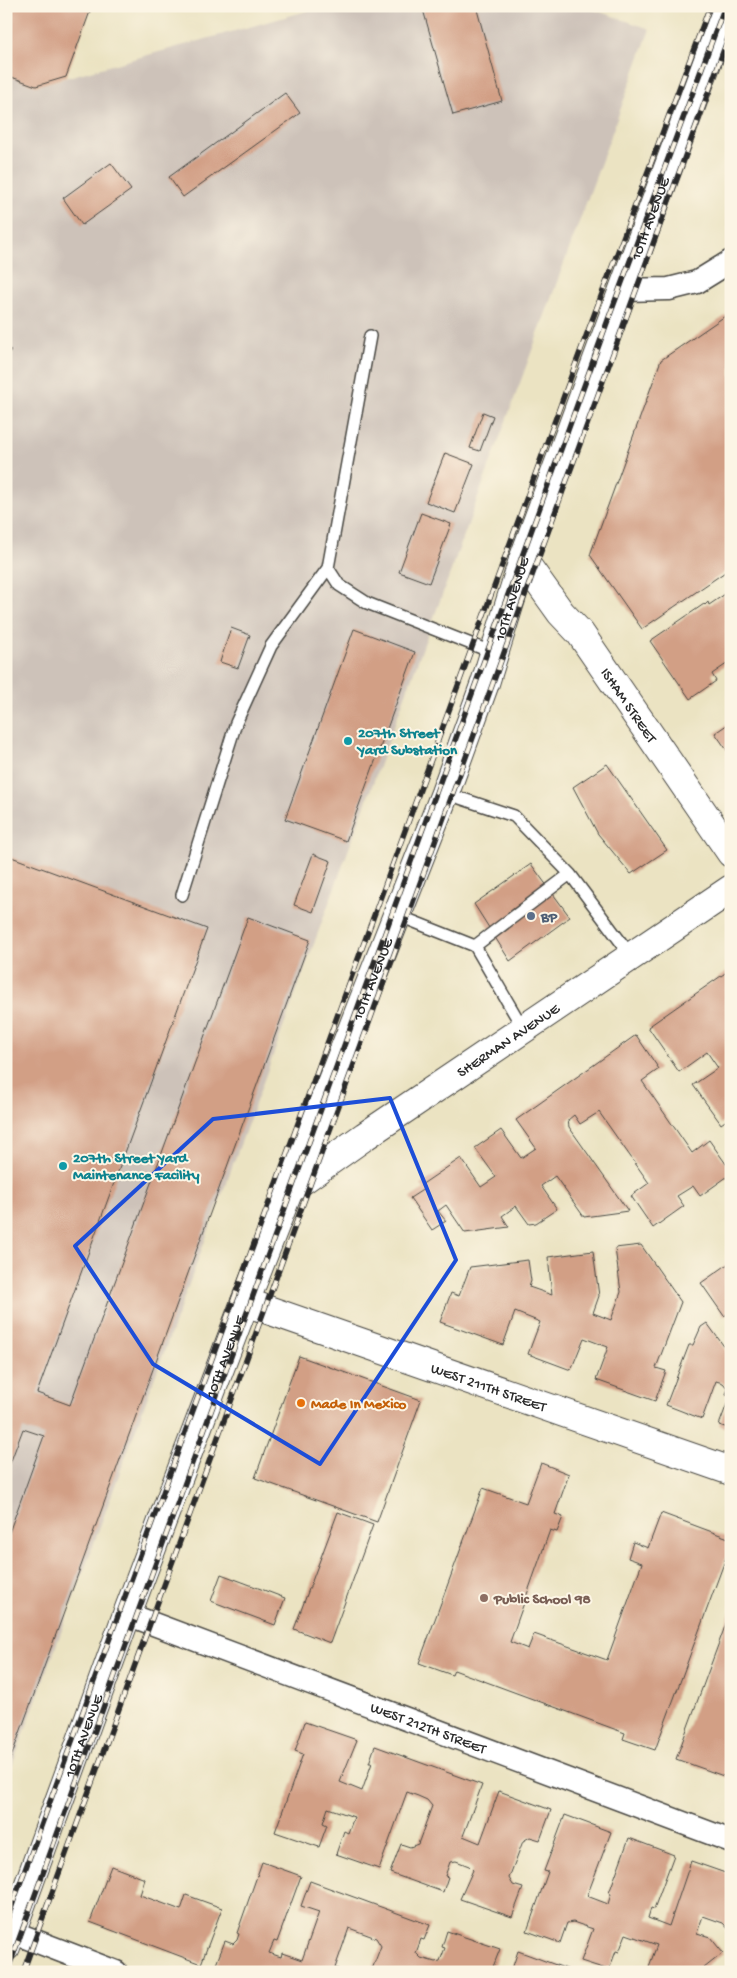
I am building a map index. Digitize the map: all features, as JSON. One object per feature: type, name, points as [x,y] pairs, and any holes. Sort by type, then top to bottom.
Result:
[{"type":"main road","name":"10TH AVENUE","points":[[9,1940],[126,1614],[286,1192],[445,793],[494,653],[523,560],[728,6]]},
{"type":"main road","name":"ISHAM STREET","points":[[523,560],[561,613],[580,633],[731,853]]},
{"type":"main road","name":"SHERMAN AVENUE","points":[[286,1192],[365,1136],[731,890]]},
{"type":"main road","name":"WEST 211TH STREET","points":[[245,1302],[731,1471]]},
{"type":"street","points":[[623,290],[669,289],[697,282],[731,261]]},
{"type":"street","name":"WEST 212TH STREET","points":[[126,1614],[731,1841]]},
{"type":"street","points":[[9,1940],[116,1972]]},
{"type":"lane","points":[[182,895],[240,714],[271,646],[328,568],[370,336]]},
{"type":"lane","points":[[328,568],[339,585],[368,603],[494,653]]},
{"type":"lane","points":[[445,793],[514,816],[570,874],[632,957]]},
{"type":"lane","points":[[475,946],[570,874]]},
{"type":"lane","points":[[397,915],[475,946],[524,1030]]},
{"type":"highlighted area","points":[[390,1098],[456,1260],[320,1464],[153,1364],[75,1246],[213,1119]]},
{"type":"shaded area","points":[[325,6],[583,6],[650,29],[6,1782],[6,79],[12,77],[36,86]]},
{"type":"building","points":[[6,6],[92,6],[66,77],[36,86],[6,75]]},
{"type":"building","points":[[422,6],[476,6],[502,101],[453,115]]},
{"type":"building","points":[[285,93],[300,113],[183,197],[169,177]]},
{"type":"building","points":[[111,163],[131,190],[82,225],[63,198]]},
{"type":"building","points":[[731,312],[731,568],[642,629],[590,555],[661,360]]},
{"type":"building","points":[[6,347],[11,350],[6,357]]},
{"type":"building","points":[[483,412],[493,416],[480,451],[470,448]]},
{"type":"building","points":[[445,453],[474,464],[455,513],[426,502]]},
{"type":"building","points":[[421,513],[451,524],[429,583],[399,572]]},
{"type":"building","points":[[731,590],[731,661],[712,674],[716,681],[690,699],[650,641],[704,604],[708,602],[709,605]]},
{"type":"building","points":[[231,628],[250,635],[238,668],[220,662]]},
{"type":"building","name":"207th Street Yard Substation","points":[[354,629],[415,652],[346,841],[285,819]]},
{"type":"building","points":[[731,722],[731,756],[715,733]]},
{"type":"building","points":[[607,764],[667,850],[631,874],[598,834],[573,787]]},
{"type":"building","points":[[313,854],[331,861],[313,912],[294,905]]},
{"type":"building","name":"207th Street Yard Maintenance Facility","points":[[6,855],[207,929],[37,1393],[70,1405],[248,917],[310,940],[6,1771],[6,1541],[44,1436],[23,1429],[6,1474]]},
{"type":"building","points":[[531,864],[570,917],[510,961],[474,904]]},
{"type":"building","points":[[731,969],[731,1036],[728,1038],[731,1041],[731,1117],[721,1124],[693,1085],[718,1068],[707,1052],[679,1072],[648,1027]]},
{"type":"building","points":[[636,1035],[659,1069],[642,1081],[692,1153],[709,1140],[731,1171],[731,1174],[700,1196],[693,1186],[677,1196],[684,1206],[653,1228],[631,1196],[649,1183],[599,1112],[580,1124],[574,1115],[568,1120],[569,1127],[628,1211],[584,1217],[555,1176],[541,1186],[557,1209],[536,1223],[529,1224],[516,1206],[502,1216],[509,1227],[465,1233],[446,1205],[438,1211],[446,1221],[432,1230],[410,1198],[424,1189],[421,1185],[461,1158],[481,1187],[496,1177],[475,1148],[501,1130],[521,1158],[536,1148],[516,1120]]},
{"type":"building","points":[[641,1245],[681,1302],[656,1368],[666,1371],[655,1401],[596,1380],[608,1347],[584,1338],[571,1370],[528,1354],[540,1322],[515,1312],[503,1345],[440,1322],[451,1293],[459,1296],[470,1267],[528,1260],[531,1281],[529,1287],[552,1295],[548,1257],[593,1251],[599,1296],[593,1313],[611,1320],[621,1292],[615,1248]]},
{"type":"building","points":[[731,1262],[731,1312],[724,1316],[701,1283]]},
{"type":"building","points":[[707,1323],[731,1356],[731,1429],[719,1425],[730,1396],[726,1394],[728,1389],[723,1383],[716,1381],[702,1419],[666,1405],[689,1345],[693,1345],[701,1327]]},
{"type":"building","points":[[299,1356],[421,1400],[377,1522],[255,1478]]},
{"type":"building","name":"Public School 98","points":[[541,1463],[569,1474],[555,1514],[563,1517],[557,1532],[550,1530],[510,1642],[528,1649],[534,1634],[607,1660],[642,1563],[628,1558],[633,1542],[648,1548],[661,1513],[731,1539],[731,1544],[655,1750],[623,1739],[625,1733],[454,1670],[452,1675],[419,1663],[483,1488],[526,1503]]},
{"type":"building","points":[[338,1512],[373,1525],[330,1643],[294,1629]]},
{"type":"building","points":[[221,1574],[285,1598],[275,1625],[211,1601]]},
{"type":"building","points":[[731,1610],[731,1773],[729,1778],[676,1759]]},
{"type":"building","points":[[305,1722],[357,1740],[340,1782],[362,1791],[372,1763],[369,1763],[375,1746],[482,1785],[463,1836],[480,1843],[499,1791],[551,1810],[540,1840],[530,1837],[523,1841],[509,1878],[513,1885],[523,1888],[512,1917],[460,1899],[473,1870],[469,1866],[456,1861],[450,1862],[445,1876],[448,1877],[443,1892],[390,1873],[401,1844],[410,1847],[418,1844],[432,1806],[427,1800],[407,1792],[379,1869],[336,1854],[344,1831],[348,1833],[354,1817],[328,1808],[323,1823],[327,1825],[319,1847],[275,1832],[303,1754],[295,1751]]},
{"type":"building","points":[[565,1815],[611,1832],[587,1896],[608,1904],[611,1894],[609,1893],[629,1838],[674,1855],[654,1909],[651,1908],[648,1918],[669,1926],[691,1861],[731,1875],[731,1932],[723,1923],[703,1916],[697,1933],[710,1937],[723,1953],[699,1972],[647,1972],[657,1945],[626,1934],[619,1952],[616,1951],[609,1970],[581,1961],[593,1929],[573,1922],[567,1923],[560,1943],[527,1931],[548,1872],[544,1871]]},
{"type":"building","points":[[262,1862],[301,1876],[277,1942],[274,1941],[269,1953],[281,1957],[282,1953],[302,1960],[319,1912],[301,1906],[310,1881],[430,1925],[424,1940],[421,1939],[416,1953],[421,1958],[435,1962],[440,1961],[445,1948],[442,1947],[447,1931],[500,1949],[491,1972],[371,1972],[381,1946],[376,1938],[349,1928],[335,1968],[345,1972],[227,1972],[215,1967],[225,1941],[233,1944],[237,1940],[239,1934],[237,1933]]},
{"type":"building","points":[[111,1866],[145,1879],[140,1895],[181,1910],[186,1895],[222,1908],[201,1964],[90,1922]]},
{"type":"building","points":[[518,1951],[575,1972],[511,1972]]},
{"type":"railway","points":[[6,1922],[573,371],[710,6]]},
{"type":"railway","points":[[7,1972],[608,320],[725,6]]},
{"type":"railway","points":[[23,1972],[731,30]]},
{"type":"place","name":"207th Street Yard Substation","points":[[348,741]]},
{"type":"place","name":"BP","points":[[531,916]]},
{"type":"place","name":"207th Street Yard Maintenance Facility","points":[[63,1166]]},
{"type":"place","name":"Made In Mexico","points":[[301,1403]]},
{"type":"place","name":"Public School 98","points":[[484,1598]]}]
